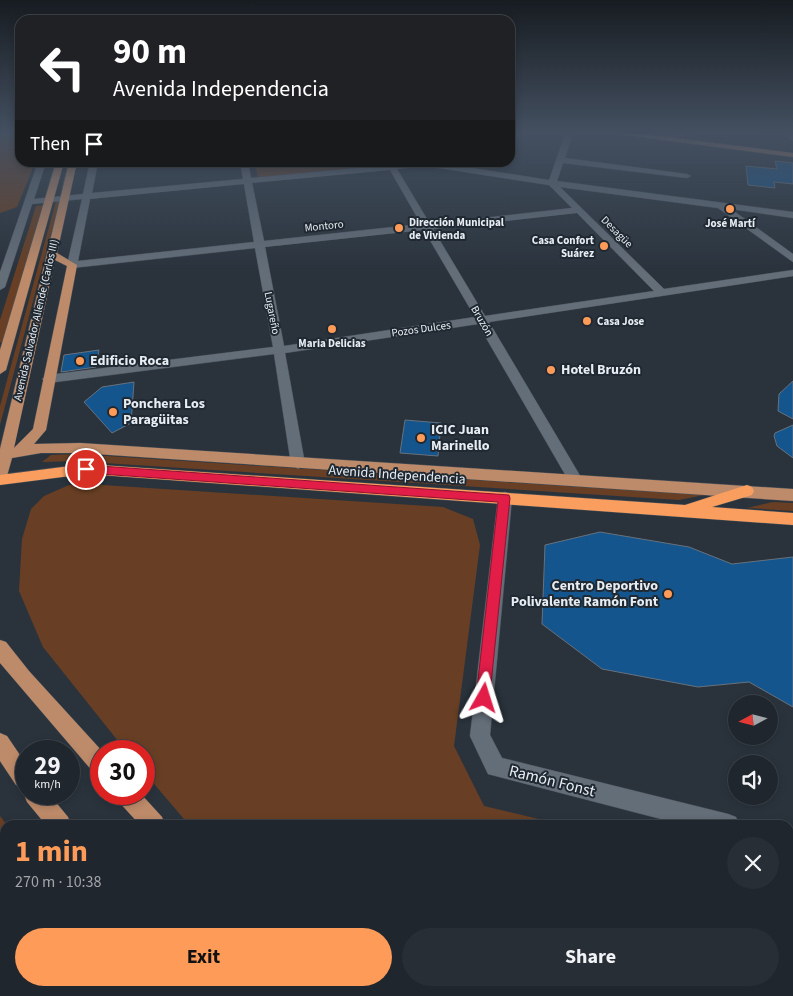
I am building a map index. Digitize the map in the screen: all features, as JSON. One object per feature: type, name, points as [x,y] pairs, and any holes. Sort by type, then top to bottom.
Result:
[{"type":"highway","name":"Avenida Independencia","points":[[1,468],[86,469],[793,519]]},
{"type":"highway","points":[[682,511],[747,491]]},
{"type":"main road","name":"Avenida Salvador Allende (Carlos III)","points":[[0,370],[3,351],[55,178]]},
{"type":"main road","name":"Avenida Salvador Allende (Carlos III)","points":[[1,468],[69,178]]},
{"type":"main road","points":[[1,468],[22,450],[39,430],[72,265],[52,254]]},
{"type":"main road","points":[[39,430],[54,443],[69,448]]},
{"type":"main road","name":"Avenida Independencia","points":[[22,450],[69,448],[298,464],[575,479],[793,495]]},
{"type":"main road","points":[[0,648],[22,677],[90,754]]},
{"type":"main road","points":[[0,743],[15,766]]},
{"type":"main road","points":[[0,764],[15,775]]},
{"type":"main road","points":[[44,805],[56,820]]},
{"type":"main road","points":[[137,805],[150,820]]},
{"type":"street","points":[[0,287],[36,178]]},
{"type":"street","name":"Avenida Salvador Allende (Carlos III)","points":[[72,265],[90,178]]},
{"type":"street","name":"Lugareño","points":[[246,178],[279,350],[298,464]]},
{"type":"street","points":[[28,202],[276,178]]},
{"type":"street","name":"Bruzón","points":[[401,178],[481,320],[575,479]]},
{"type":"street","points":[[522,178],[793,215]]},
{"type":"street","points":[[552,183],[554,178]]},
{"type":"street","name":"Desagüe","points":[[552,183],[662,293]]},
{"type":"street","points":[[719,205],[793,259]]},
{"type":"street","name":"Montoro","points":[[72,265],[580,210]]},
{"type":"street","name":"Pozos Dulces","points":[[48,380],[279,350],[793,273]]},
{"type":"street","name":"Ramón Fonst","points":[[504,498],[480,736],[494,766],[708,820]]},
{"type":"shaded area","points":[[0,178],[29,178],[17,207],[0,213]]},
{"type":"shaded area","points":[[60,200],[0,425],[0,406],[56,201]]},
{"type":"shaded area","points":[[45,205],[5,340],[0,343],[0,320],[36,206]]},
{"type":"shaded area","points":[[77,454],[704,495],[679,500],[73,461],[42,462],[51,455]]},
{"type":"shaded area","points":[[87,484],[443,507],[473,519],[480,545],[454,746],[484,806],[543,820],[185,820],[155,785],[155,740],[117,740],[43,647],[19,591],[22,539],[31,509],[44,496],[69,485]]},
{"type":"shaded area","points":[[773,502],[793,503],[793,511],[747,508]]},
{"type":"building","points":[[747,178],[793,178],[793,184],[774,182],[775,188],[748,185]]},
{"type":"building","name":"Edificio Roca","points":[[99,350],[96,367],[61,372],[64,355]]},
{"type":"building","points":[[793,381],[793,419],[778,411],[779,394]]},
{"type":"building","name":"Ponchera Los Paragüitas","points":[[134,382],[131,423],[112,433],[84,402],[102,387]]},
{"type":"building","name":"ICIC Juan Marinello","points":[[405,420],[441,423],[438,456],[400,453]]},
{"type":"building","points":[[793,425],[793,458],[777,446],[774,436],[775,433]]},
{"type":"building","name":"Centro Deportivo Polivalente Ramón Font","points":[[600,532],[689,547],[732,564],[793,557],[793,707],[778,698],[778,695],[772,695],[749,682],[698,687],[602,669],[542,624],[545,545]]},
{"type":"place","name":"José Martí","points":[[730,209]]},
{"type":"place","name":"Dirección Municipal de Vivienda","points":[[399,228]]},
{"type":"place","name":"Casa Confort Suárez","points":[[604,246]]},
{"type":"place","name":"Casa Jose","points":[[587,321]]},
{"type":"place","name":"Maria Delicias","points":[[332,329]]},
{"type":"place","name":"Edificio Roca","points":[[80,361]]},
{"type":"place","name":"Hotel Bruzón","points":[[551,370]]},
{"type":"place","name":"Ponchera Los Paragüitas","points":[[113,412]]},
{"type":"place","name":"ICIC Juan Marinello","points":[[421,438]]},
{"type":"place","name":"Centro Deportivo Polivalente Ramón Font","points":[[668,594]]},
{"type":"route","points":[[86,469],[504,498],[484,698]]}]
